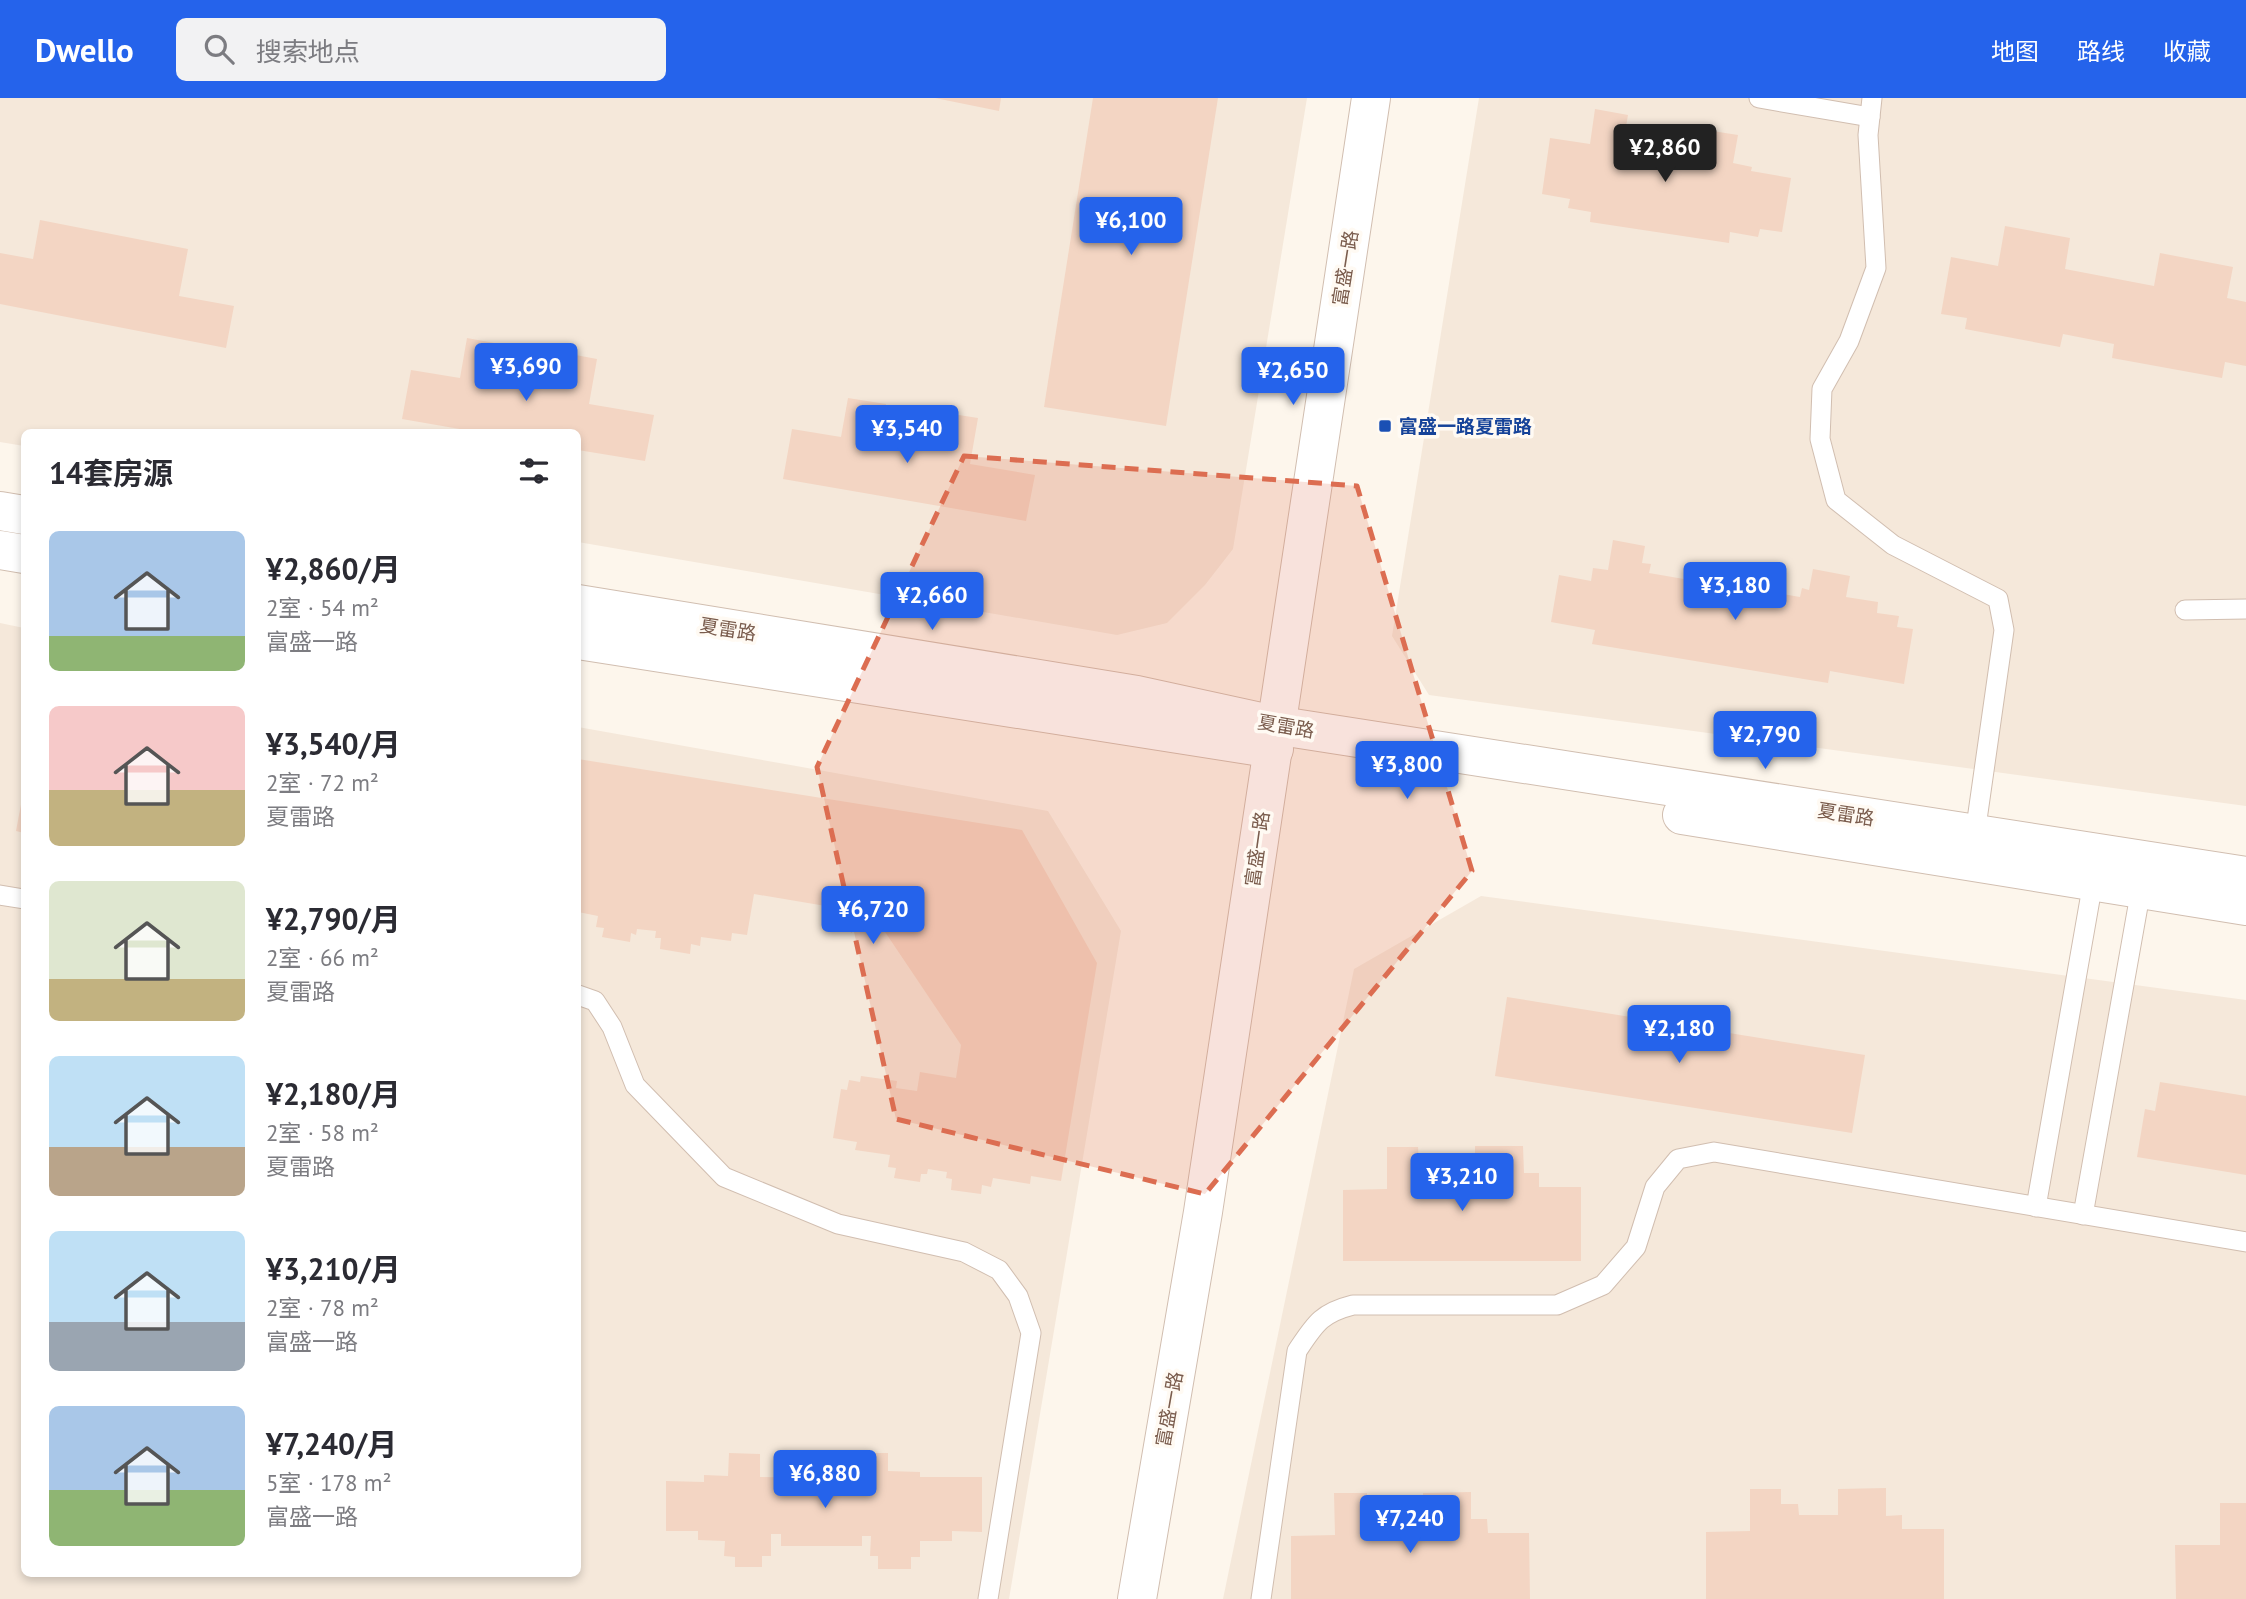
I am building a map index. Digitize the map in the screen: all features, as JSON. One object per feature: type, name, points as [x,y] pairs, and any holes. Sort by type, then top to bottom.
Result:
[{"type":"street","name":"富盛一路","points":[[1137,1599],[1203,1212],[1371,98]]},
{"type":"street","points":[[0,511],[21,514]]},
{"type":"street","points":[[0,550],[21,554]]},
{"type":"street","name":"夏雷路","points":[[581,604],[1137,695],[1273,737],[2093,882],[2246,906]]},
{"type":"street","name":"夏雷路","points":[[581,640],[1975,834],[2246,876]]},
{"type":"lane","points":[[1759,98],[1871,107],[1868,135],[1876,268],[1849,341],[1822,389],[1820,439],[1836,500],[1893,545],[1998,598],[2004,630],[1975,834]]},
{"type":"lane","points":[[2185,610],[2246,609]]},
{"type":"lane","points":[[2036,1207],[2093,882]]},
{"type":"lane","points":[[2083,1215],[2141,889]]},
{"type":"lane","points":[[0,895],[21,898]]},
{"type":"lane","points":[[581,996],[595,1001],[606,1018],[635,1084],[724,1177],[838,1224],[964,1252],[999,1270],[1018,1296],[1031,1333],[988,1599]]},
{"type":"lane","points":[[1261,1599],[1297,1350],[1314,1325],[1331,1311],[1353,1305],[1557,1305],[1603,1285],[1636,1247],[1656,1187],[1678,1159],[1714,1152],[2246,1242]]},
{"type":"highlighted area","points":[[964,456],[1357,486],[1472,871],[1205,1194],[896,1119],[817,767]]},
{"type":"shaded area","points":[[0,98],[1307,98],[1233,549],[1205,585],[1167,623],[1117,635],[581,543],[581,429],[21,429],[21,446],[0,442]]},
{"type":"shaded area","points":[[1479,98],[2246,98],[2246,806],[1429,695],[1392,636]]},
{"type":"shaded area","points":[[0,623],[21,627],[21,1577],[581,1577],[581,728],[1048,811],[1121,931],[1009,1599],[0,1599]]},
{"type":"shaded area","points":[[1481,896],[2246,1000],[2246,1599],[1223,1599],[1354,969]]},
{"type":"building","points":[[935,98],[1001,98],[999,111]]},
{"type":"building","points":[[1093,98],[1218,98],[1166,426],[1044,407]]},
{"type":"building","points":[[1595,109],[1628,115],[1624,138],[1703,150],[1706,130],[1738,135],[1733,163],[1752,167],[1751,171],[1791,178],[1782,232],[1760,229],[1758,237],[1730,232],[1729,243],[1590,222],[1591,212],[1568,208],[1570,199],[1542,194],[1550,138],[1590,144]]},
{"type":"building","points":[[40,220],[188,249],[179,296],[234,306],[226,348],[0,304],[0,253],[33,259]]},
{"type":"building","points":[[2005,226],[2070,238],[2065,269],[2154,286],[2160,253],[2233,267],[2227,298],[2246,302],[2246,366],[2225,362],[2222,378],[2112,358],[2114,344],[2063,334],[2060,347],[1965,329],[1967,318],[1941,314],[1951,257],[1998,266]]},
{"type":"building","points":[[467,338],[505,345],[501,371],[560,381],[565,353],[597,359],[589,404],[654,415],[645,461],[581,450],[581,429],[460,429],[402,419],[411,370],[460,378]]},
{"type":"building","points":[[848,398],[886,404],[882,431],[941,441],[946,413],[978,418],[970,464],[1035,475],[1026,521],[783,479],[792,429],[841,437]]},
{"type":"building","points":[[1613,540],[1645,546],[1642,563],[1651,564],[1649,573],[1707,583],[1708,575],[1749,582],[1748,588],[1800,597],[1802,588],[1809,590],[1813,569],[1850,576],[1846,597],[1878,602],[1877,613],[1899,616],[1897,627],[1913,629],[1904,684],[1830,671],[1828,683],[1592,644],[1595,630],[1551,622],[1559,575],[1591,581],[1593,568],[1608,570]]},
{"type":"building","points":[[581,759],[1022,830],[1097,963],[1061,1181],[1031,1176],[1030,1184],[993,1178],[991,1187],[982,1185],[981,1194],[951,1190],[952,1179],[946,1178],[947,1172],[928,1169],[927,1174],[921,1174],[920,1182],[894,1178],[896,1168],[888,1167],[890,1155],[855,1150],[857,1142],[833,1138],[841,1089],[847,1090],[849,1080],[860,1082],[861,1076],[897,1081],[896,1088],[917,1091],[920,1072],[956,1078],[961,1045],[873,914],[754,894],[747,935],[732,933],[731,941],[701,937],[700,946],[691,944],[690,954],[660,949],[661,938],[655,938],[656,931],[637,929],[636,935],[631,933],[630,942],[602,937],[604,928],[596,927],[598,916],[581,913]]},
{"type":"building","points":[[21,805],[21,832],[16,831]]},
{"type":"building","points":[[1507,997],[1865,1055],[1852,1133],[1495,1076]]},
{"type":"building","points":[[2160,1082],[2246,1096],[2246,1175],[2137,1157],[2145,1109],[2155,1111]]},
{"type":"building","points":[[1475,1146],[1523,1146],[1524,1173],[1539,1173],[1539,1187],[1581,1187],[1581,1261],[1343,1261],[1343,1190],[1387,1189],[1387,1147],[1418,1147],[1419,1162],[1436,1162],[1436,1173],[1475,1173]]},
{"type":"building","points":[[729,1453],[760,1454],[760,1477],[862,1479],[863,1453],[888,1453],[888,1471],[920,1472],[920,1477],[982,1477],[982,1532],[952,1531],[952,1541],[920,1541],[920,1557],[911,1557],[911,1569],[878,1569],[878,1556],[870,1556],[871,1536],[862,1536],[862,1546],[781,1546],[781,1534],[771,1534],[771,1556],[762,1556],[762,1567],[735,1567],[735,1557],[724,1556],[725,1541],[698,1540],[698,1531],[666,1531],[666,1481],[704,1482],[704,1475],[728,1476]]},
{"type":"building","points":[[1886,1488],[1886,1516],[1902,1515],[1902,1529],[1944,1529],[1944,1599],[1706,1599],[1706,1532],[1750,1531],[1750,1489],[1781,1489],[1781,1504],[1798,1504],[1799,1515],[1838,1515],[1838,1489]]},
{"type":"building","points":[[1471,1492],[1471,1519],[1487,1519],[1488,1533],[1529,1533],[1530,1599],[1291,1599],[1291,1536],[1335,1535],[1334,1493],[1367,1493],[1367,1508],[1383,1508],[1383,1519],[1423,1519],[1423,1493]]},
{"type":"building","points":[[2220,1503],[2246,1503],[2246,1599],[2176,1599],[2175,1545],[2220,1545]]},
{"type":"place","name":"富盛一路夏雷路","points":[[1385,426]]}]
